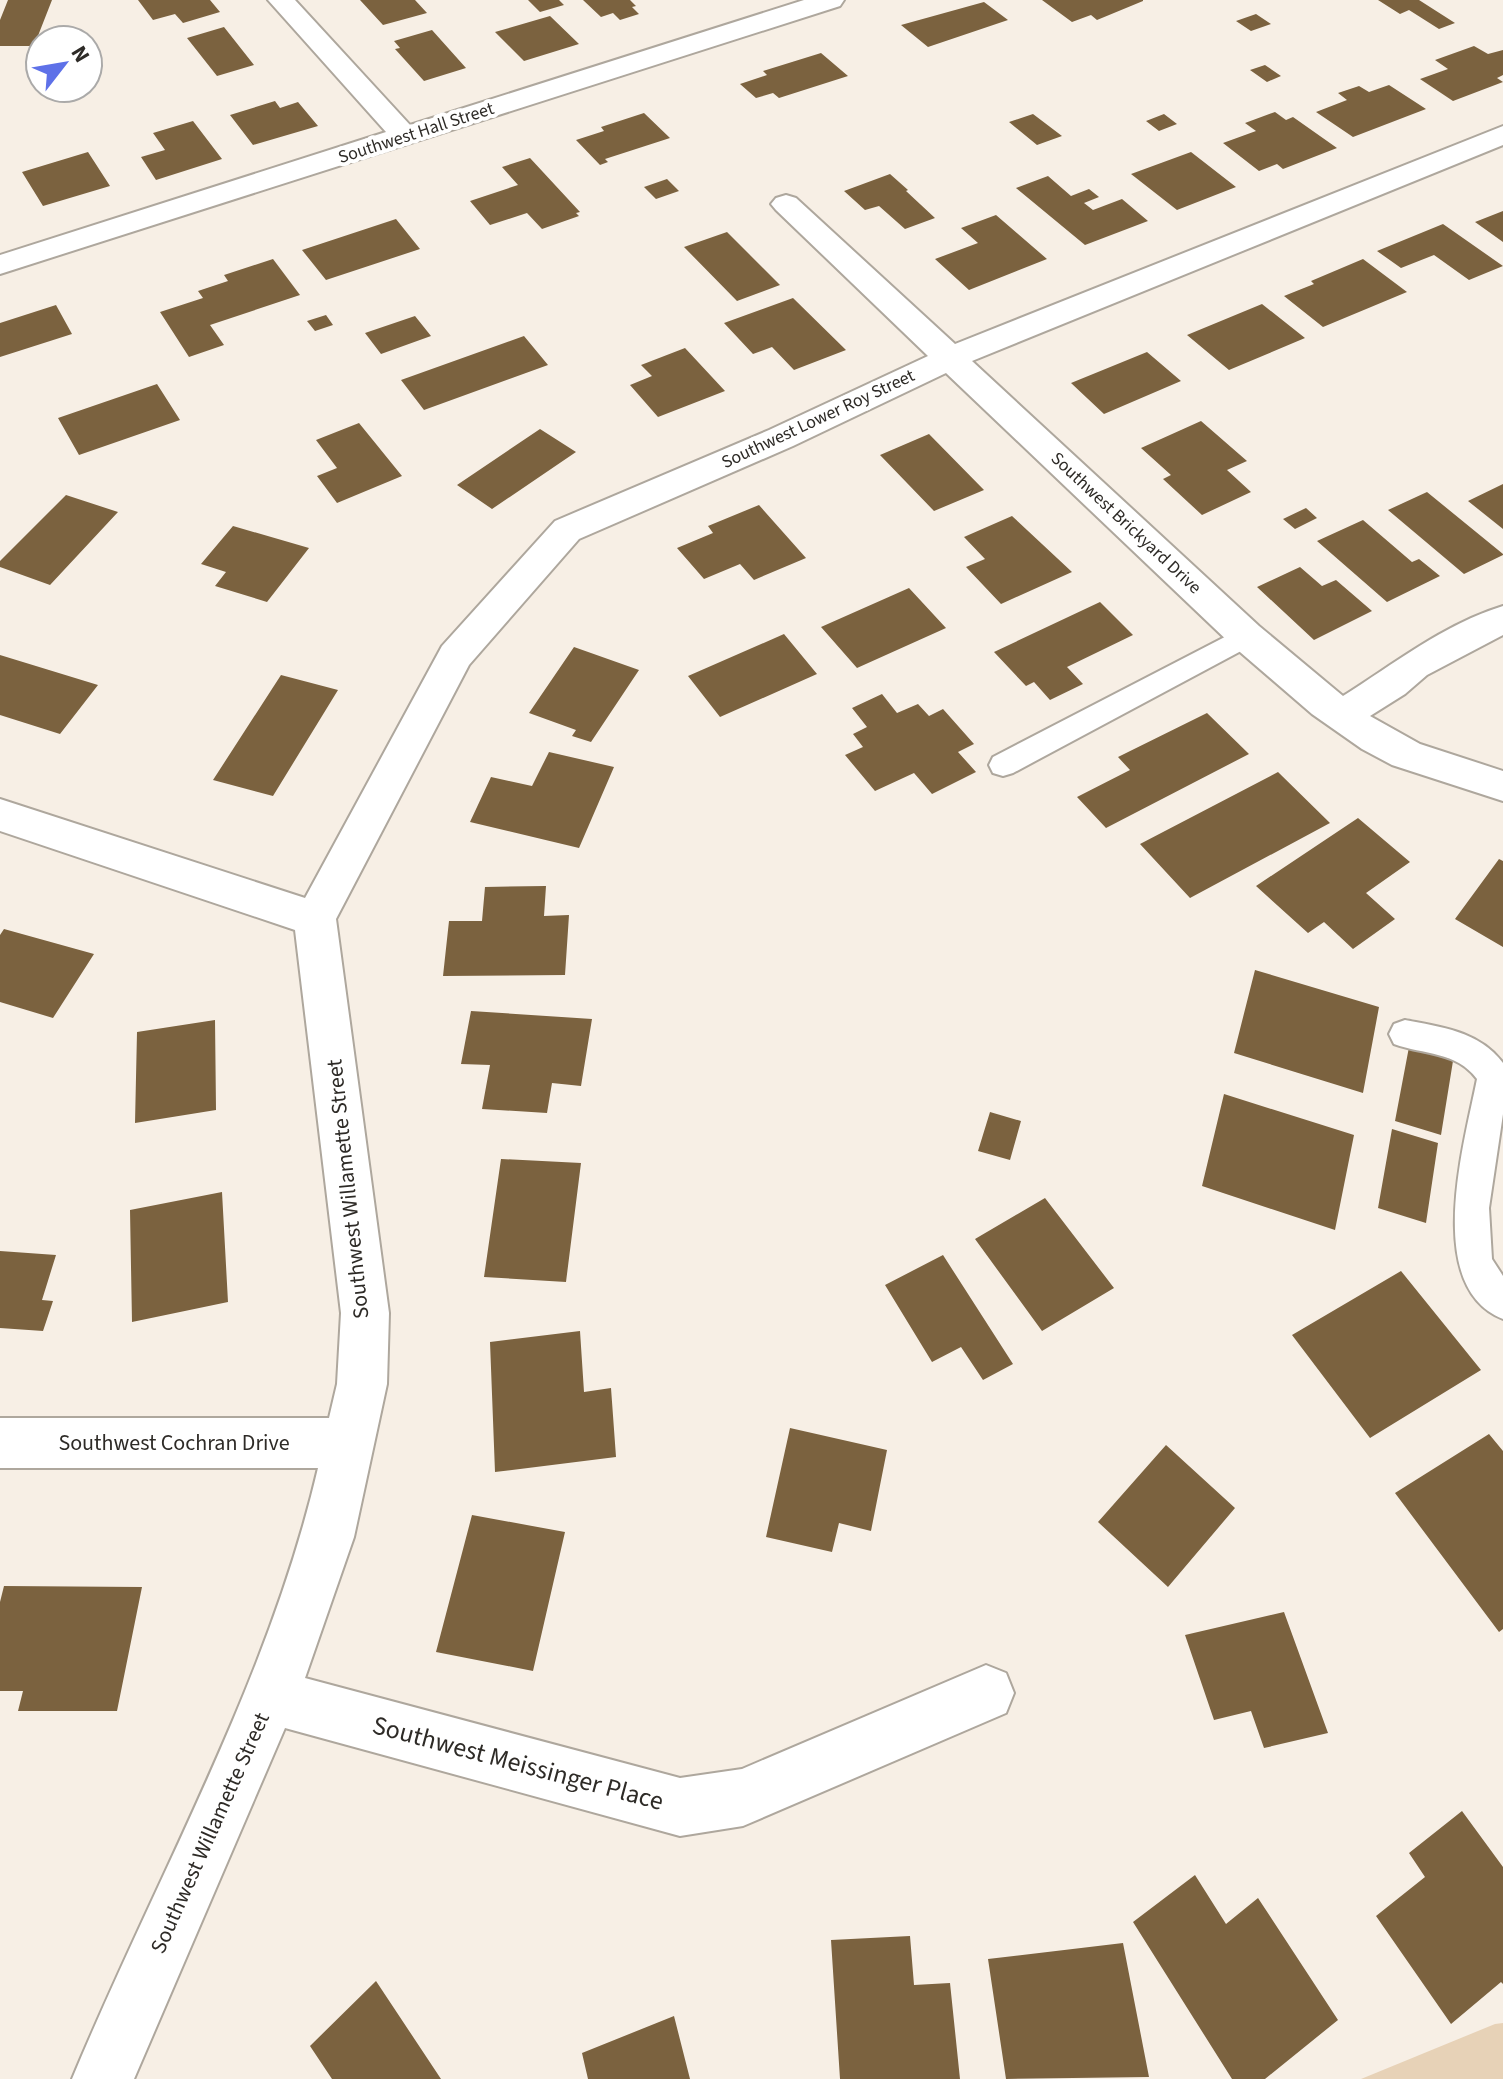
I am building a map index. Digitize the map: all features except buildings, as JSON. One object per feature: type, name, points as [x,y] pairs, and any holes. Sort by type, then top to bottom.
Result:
[{"type":"street","points":[[281,0],[406,137]]},
{"type":"street","name":"Southwest Hall Street","points":[[0,265],[831,0]]},
{"type":"street","name":"Southwest Lower Roy Street","points":[[315,919],[455,656],[567,530],[781,438],[950,358],[1503,135]]},
{"type":"street","name":"Southwest Brickyard Drive","points":[[786,204],[1246,636],[1309,691],[1376,739],[1409,756],[1503,786]]},
{"type":"street","points":[[1343,715],[1392,684],[1414,665],[1503,619]]},
{"type":"street","points":[[0,815],[315,919]]},
{"type":"street","name":"Southwest Willamette Street","points":[[103,2079],[271,1696],[328,1537],[362,1384],[365,1313],[315,919]]},
{"type":"street","name":"Southwest Cochran Drive","points":[[0,1443],[349,1443]]},
{"type":"street","name":"Southwest Meissinger Place","points":[[271,1696],[680,1807],[743,1797],[986,1693]]},
{"type":"lane","points":[[1003,765],[1246,636]]},
{"type":"lane","points":[[1405,1034],[1459,1045],[1483,1058],[1494,1076],[1471,1208],[1487,1249],[1482,1277],[1503,1302]]},
{"type":"shaded area","points":[[1503,2023],[1503,2079],[1361,2079],[1495,2024]]}]
